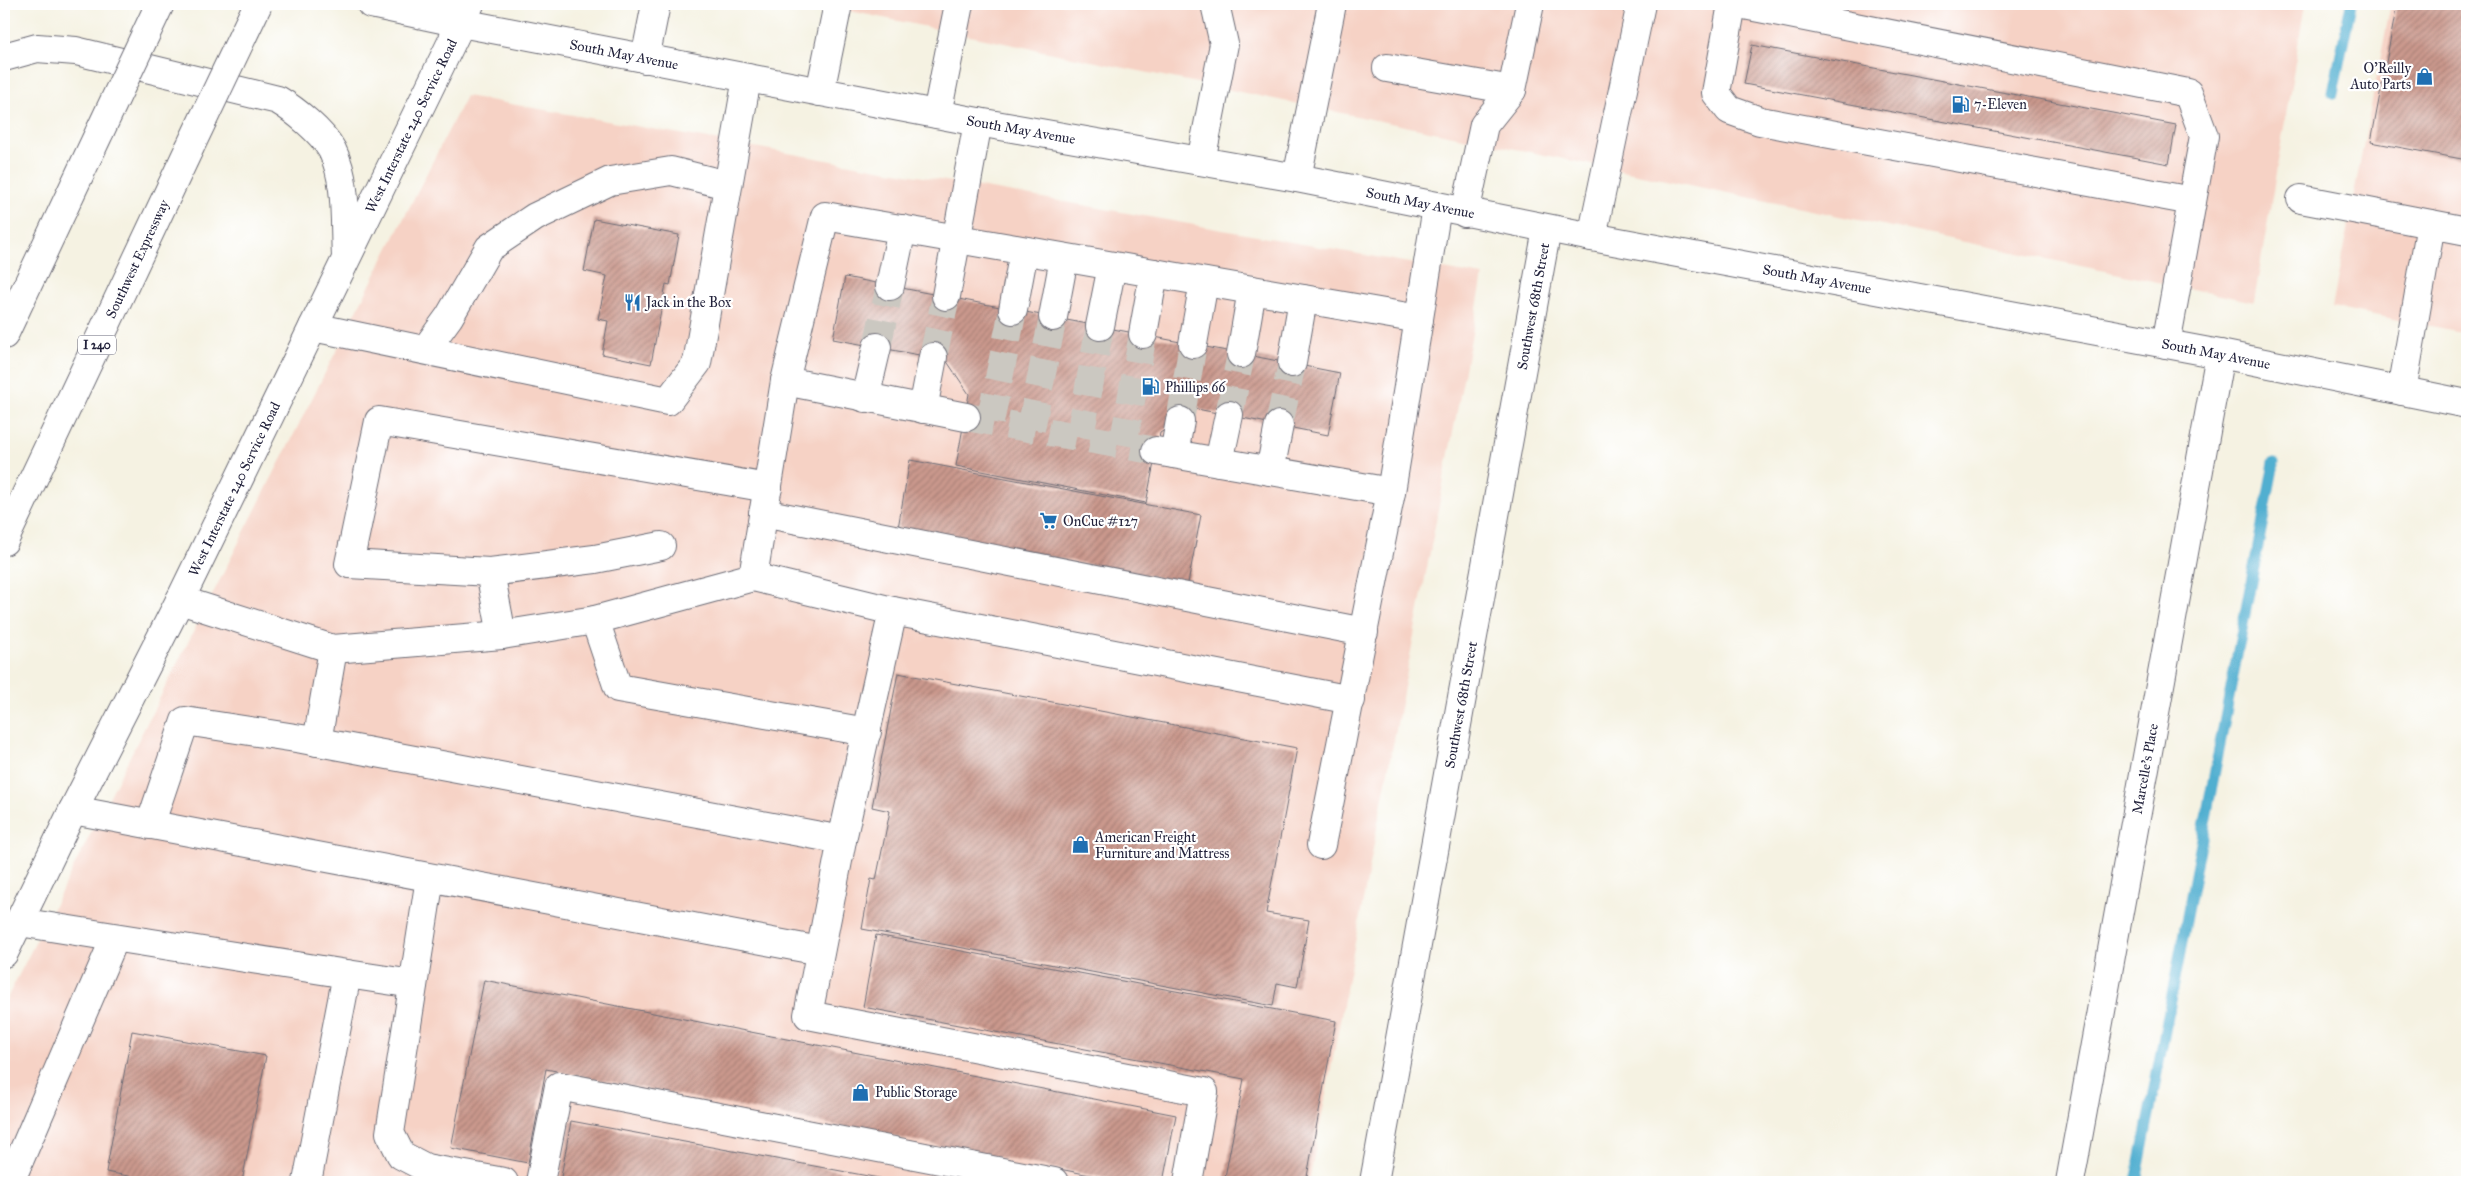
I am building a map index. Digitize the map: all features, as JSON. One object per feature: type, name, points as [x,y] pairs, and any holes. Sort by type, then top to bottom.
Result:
[{"type":"main road","points":[[4,335],[160,4]]},
{"type":"main road","name":"Southwest Expressway","points":[[4,541],[258,4]]},
{"type":"main road","name":"South May Avenue","points":[[371,4],[466,14],[646,59],[978,122],[1297,178],[1465,213],[2220,354],[2467,404]]},
{"type":"main road","points":[[646,59],[656,4]]},
{"type":"main road","points":[[820,92],[838,4]]},
{"type":"main road","points":[[937,114],[959,4]]},
{"type":"main road","points":[[1201,161],[1224,44],[1215,4]]},
{"type":"main road","points":[[1297,178],[1332,4]]},
{"type":"main road","points":[[1465,213],[1484,126],[1512,90],[1530,4]]},
{"type":"main road","points":[[1592,237],[1642,4]]},
{"type":"main road","points":[[1732,4],[1716,93],[1729,110],[1760,121],[2192,202]]},
{"type":"main road","points":[[1739,4],[2188,93],[2204,136],[2166,344]]},
{"type":"main road","name":"West Interstate 240 Service Road","points":[[4,953],[73,810],[180,600],[466,14]]},
{"type":"main road","points":[[4,56],[37,48],[76,51],[278,100],[299,112],[331,149],[342,183],[346,258]]},
{"type":"main road","points":[[1387,68],[1512,90]]},
{"type":"main road","points":[[313,327],[668,401],[697,363],[747,78]]},
{"type":"main road","points":[[946,296],[978,122]]},
{"type":"main road","points":[[425,350],[449,317],[489,248],[536,217],[610,181],[671,171],[727,185]]},
{"type":"main road","points":[[2301,199],[2467,231]]},
{"type":"main road","points":[[1321,845],[1391,492],[1437,207]]},
{"type":"main road","points":[[753,577],[785,381],[825,216],[1419,319]]},
{"type":"main road","points":[[2402,391],[2431,224]]},
{"type":"main road","name":"Southwest 68th Street","points":[[1374,1182],[1547,228]]},
{"type":"main road","points":[[890,286],[902,229]]},
{"type":"main road","points":[[1013,310],[1024,251]]},
{"type":"main road","points":[[1053,317],[1064,258]]},
{"type":"main road","points":[[1100,326],[1112,266]]},
{"type":"main road","points":[[1143,334],[1154,273]]},
{"type":"main road","points":[[1193,344],[1204,282]]},
{"type":"main road","points":[[1241,354],[1252,290]]},
{"type":"main road","points":[[1292,363],[1303,299]]},
{"type":"main road","points":[[866,398],[877,347]]},
{"type":"main road","name":"Marcelle's Place","points":[[2070,1182],[2220,354]]},
{"type":"main road","points":[[923,409],[933,357]]},
{"type":"main road","points":[[785,381],[966,417]]},
{"type":"main road","points":[[1219,462],[1228,415]]},
{"type":"main road","points":[[661,546],[594,559],[490,572],[348,564],[379,421],[766,500],[1364,632]]},
{"type":"main road","points":[[1180,421],[1165,453],[1391,492]]},
{"type":"main road","points":[[1270,471],[1279,425]]},
{"type":"main road","points":[[490,572],[502,635]]},
{"type":"main road","points":[[180,600],[333,648],[502,635],[594,620],[753,577],[893,611],[1351,700]]},
{"type":"main road","points":[[893,611],[842,840],[808,1015],[1204,1092],[1188,1182]]},
{"type":"main road","points":[[594,620],[618,688],[866,732]]},
{"type":"main road","points":[[316,742],[333,648]]},
{"type":"main road","points":[[150,825],[185,721],[316,742],[842,840]]},
{"type":"main road","points":[[73,810],[820,951]]},
{"type":"main road","points":[[430,878],[390,1133],[401,1155],[426,1168],[504,1182]]},
{"type":"main road","points":[[19,922],[413,984]]},
{"type":"main road","points":[[14,1182],[10,1182],[115,938]]},
{"type":"main road","points":[[307,1182],[347,974]]},
{"type":"main road","points":[[540,1182],[559,1086],[1054,1182]]},
{"type":"shaded area","points":[[816,4],[2305,4],[2254,302]]},
{"type":"shaded area","points":[[2391,4],[2467,4],[2467,333],[2332,307]]},
{"type":"shaded area","points":[[466,96],[1483,276],[1309,1182],[4,1182],[4,1004]]},
{"type":"building","name":"O'Reilly Auto Parts","points":[[2397,4],[2434,4],[2467,10],[2467,160],[2371,142]]},
{"type":"building","name":"7-Eleven","points":[[1752,45],[2176,125],[2169,164],[1744,84]]},
{"type":"building","name":"Jack in the Box","points":[[594,219],[679,235],[670,285],[666,284],[651,364],[602,354],[608,321],[598,319],[607,276],[584,271]]},
{"type":"building","name":"Phillips 66","points":[[845,277],[1340,373],[1328,435],[1197,409],[1160,433],[1146,503],[956,466],[969,394],[946,360],[833,339]]},
{"type":"building","name":"OnCue #127","points":[[910,460],[1201,515],[1188,583],[898,528]]},
{"type":"building","name":"American Freight Furniture and Mattress","points":[[898,673],[1297,748],[1266,913],[1309,920],[1297,987],[1277,983],[1273,1006],[862,929],[871,879],[876,880],[890,811],[872,807]]},
{"type":"building","points":[[876,935],[1336,1021],[1306,1182],[1224,1182],[1244,1079],[863,1007]]},
{"type":"building","name":"Public Storage","points":[[484,980],[1176,1115],[1163,1182],[1126,1182],[546,1069],[528,1163],[451,1148]]},
{"type":"building","points":[[132,1031],[266,1056],[242,1182],[161,1182],[106,1172]]},
{"type":"building","points":[[571,1121],[895,1181],[591,1182],[561,1177]]},
{"type":"waterway","points":[[2333,93],[2351,4]]},
{"type":"waterway","points":[[2136,1182],[2274,463]]},
{"type":"tunnel","points":[[877,347],[890,286]]},
{"type":"tunnel","points":[[933,357],[946,296]]},
{"type":"tunnel","points":[[990,422],[1013,310]]},
{"type":"tunnel","points":[[1031,429],[1053,317]]},
{"type":"tunnel","points":[[1080,437],[1100,326]]},
{"type":"tunnel","points":[[1123,445],[1143,334]]},
{"type":"tunnel","points":[[1180,421],[1193,344]]},
{"type":"tunnel","points":[[1229,415],[1241,354]]},
{"type":"tunnel","points":[[1279,425],[1292,363]]},
{"type":"tunnel","points":[[966,417],[1156,451]]},
{"type":"place","name":"O'Reilly Auto Parts","points":[[2425,76]]},
{"type":"place","name":"7-Eleven","points":[[1960,104]]},
{"type":"place","name":"Jack in the Box","points":[[632,302]]},
{"type":"place","name":"Phillips 66","points":[[1151,387]]},
{"type":"place","name":"OnCue #127","points":[[1049,521]]},
{"type":"place","name":"American Freight Furniture and Mattress","points":[[1081,845]]},
{"type":"place","name":"Public Storage","points":[[861,1092]]}]
